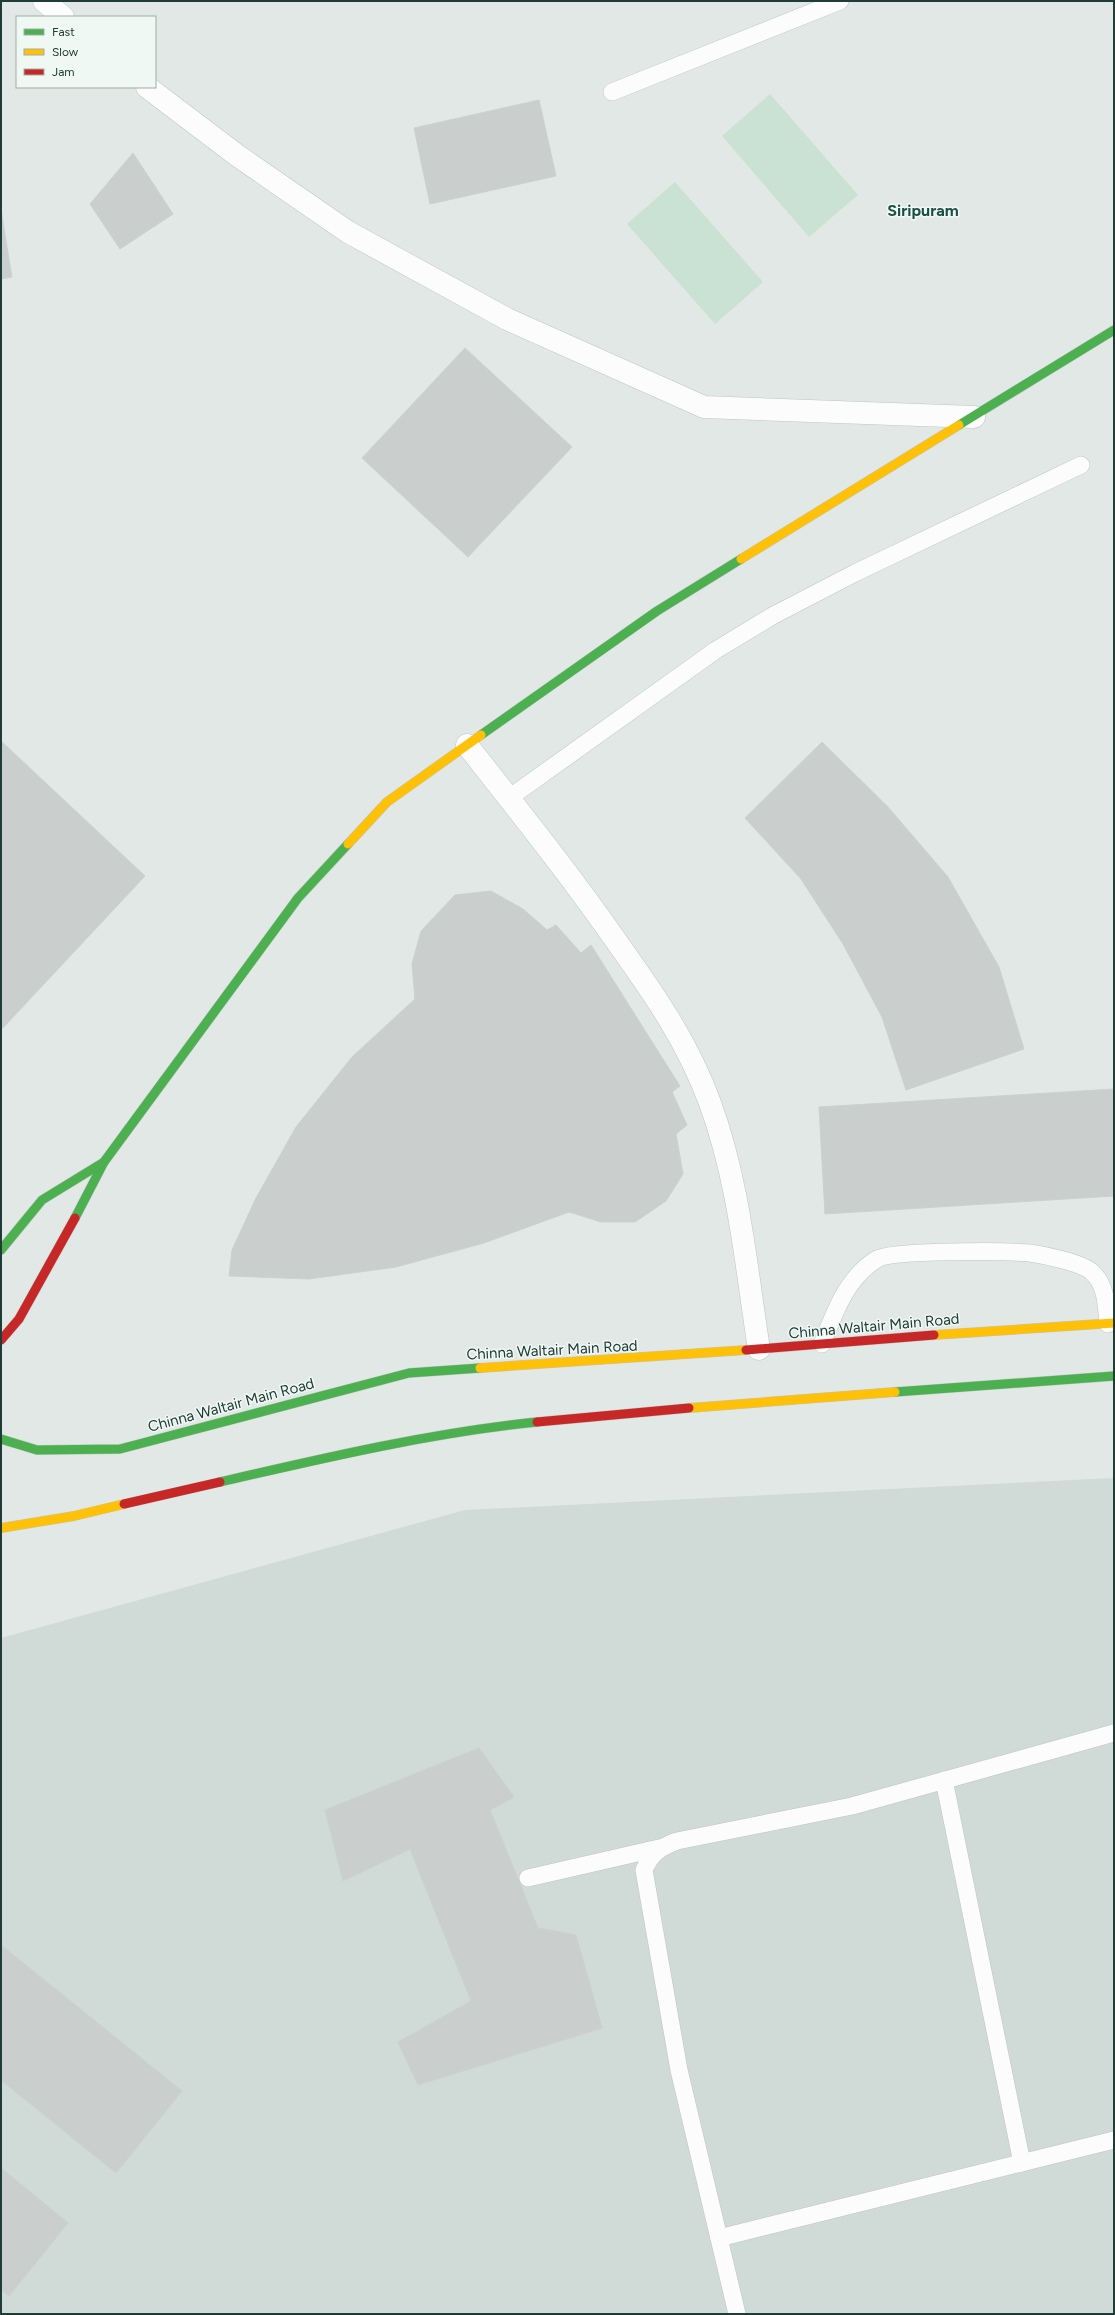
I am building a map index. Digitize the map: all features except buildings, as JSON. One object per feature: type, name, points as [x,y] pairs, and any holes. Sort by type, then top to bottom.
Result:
[{"type":"street","points":[[44,1],[62,16]]},
{"type":"street","points":[[148,88],[238,156],[348,232],[507,319],[704,407],[974,417]]},
{"type":"street","points":[[1,1340],[19,1319],[57,1253],[104,1162],[298,898],[387,802],[657,611],[1114,330]]},
{"type":"street","points":[[468,745],[595,911],[651,991],[687,1049],[710,1104],[733,1178],[759,1349]]},
{"type":"street","points":[[1,1250],[42,1200],[104,1162]]},
{"type":"street","name":"Chinna Waltair Main Road","points":[[1,1439],[37,1450],[120,1448],[410,1373],[644,1358],[1030,1327],[1111,1324]]},
{"type":"street","points":[[1,1528],[74,1516],[314,1461],[488,1427],[685,1408],[1114,1376]]},
{"type":"lane","points":[[612,92],[840,1]]},
{"type":"lane","points":[[509,798],[716,650],[774,614],[855,573],[1081,464]]},
{"type":"lane","points":[[822,1344],[842,1296],[858,1274],[878,1258],[904,1253],[1030,1253],[1067,1260],[1093,1272],[1105,1292],[1111,1324]]},
{"type":"lane","points":[[528,1878],[659,1848],[677,1841],[852,1806],[1114,1734]]},
{"type":"lane","points":[[944,1780],[1022,2163]]},
{"type":"lane","points":[[659,1848],[648,1860],[644,1870],[679,2070],[737,2314]]},
{"type":"lane","points":[[718,2238],[1114,2140]]},
{"type":"shaded area","points":[[1114,1478],[1114,2314],[1,2314],[1,1638],[465,1510]]},
{"type":"green space","points":[[770,94],[858,195],[809,237],[722,136]]},
{"type":"green space","points":[[675,182],[763,282],[715,324],[627,224]]},
{"type":"traffic: fast","points":[[959,425],[1114,330]]},
{"type":"traffic: fast","points":[[481,735],[657,611],[741,559]]},
{"type":"traffic: fast","points":[[75,1218],[104,1162],[298,898],[348,844]]},
{"type":"traffic: fast","points":[[1,1250],[42,1200],[104,1162]]},
{"type":"traffic: fast","points":[[1,1439],[37,1450],[120,1449],[409,1373],[480,1368]]},
{"type":"traffic: fast","points":[[895,1392],[1114,1376]]},
{"type":"traffic: fast","points":[[220,1482],[338,1455],[417,1439],[537,1422]]},
{"type":"traffic: slow","points":[[741,559],[959,425]]},
{"type":"traffic: slow","points":[[348,844],[387,802],[481,735]]},
{"type":"traffic: slow","points":[[934,1335],[1114,1323]]},
{"type":"traffic: slow","points":[[480,1368],[746,1350]]},
{"type":"traffic: slow","points":[[689,1408],[895,1392]]},
{"type":"traffic: slow","points":[[1,1528],[74,1516],[124,1504]]},
{"type":"traffic: jam","points":[[1,1340],[19,1319],[75,1218]]},
{"type":"traffic: jam","points":[[746,1350],[934,1335]]},
{"type":"traffic: jam","points":[[537,1422],[689,1408]]},
{"type":"traffic: jam","points":[[124,1504],[220,1482]]},
{"type":"district","name":"Siripuram","points":[[923,210]]}]
